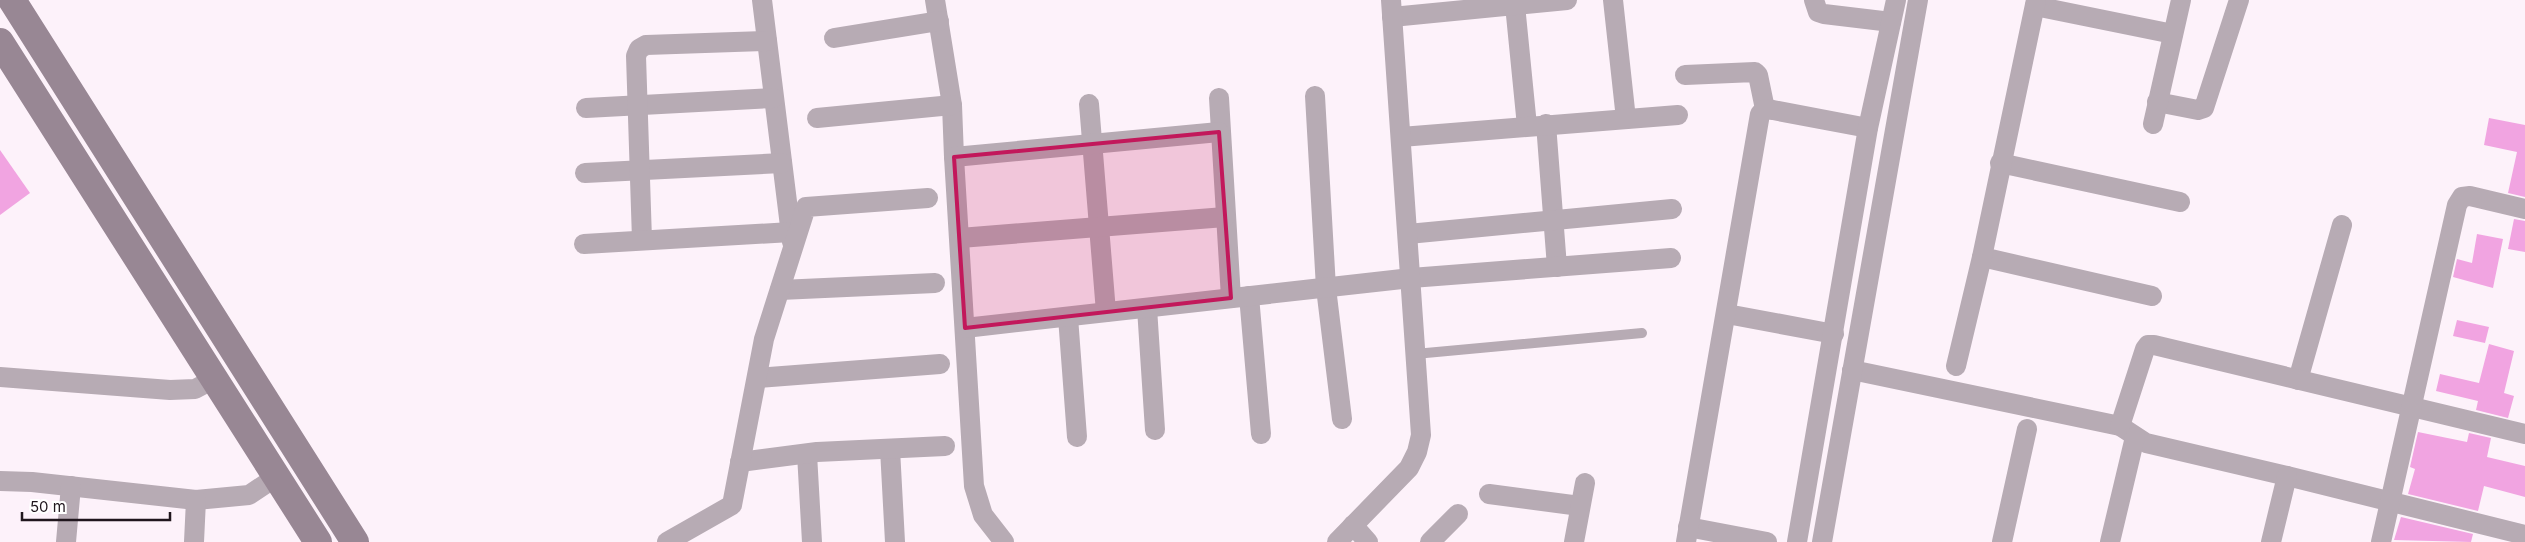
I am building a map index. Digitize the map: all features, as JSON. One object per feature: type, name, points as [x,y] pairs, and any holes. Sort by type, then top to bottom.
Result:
[{"type":"main road","points":[[12,0],[355,542]]},
{"type":"main road","points":[[0,42],[318,542]]},
{"type":"main road","points":[[80,168],[107,151]]},
{"type":"main road","points":[[236,413],[264,396]]},
{"type":"street","points":[[762,0],[792,240]]},
{"type":"street","points":[[935,0],[952,105],[974,486],[983,515],[1004,542]]},
{"type":"street","points":[[1337,542],[1409,468],[1417,452],[1421,435],[1414,354],[1412,278],[1391,8],[1515,5],[1539,1],[1567,0]]},
{"type":"street","points":[[1613,0],[1626,119]]},
{"type":"street","points":[[1814,0],[1818,12],[1824,14],[1891,22]]},
{"type":"street","points":[[1797,542],[1868,128],[1896,0]]},
{"type":"street","points":[[1822,542],[1918,0]]},
{"type":"street","points":[[2153,124],[2181,0]]},
{"type":"street","points":[[2157,102],[2198,110],[2204,108],[2239,0]]},
{"type":"street","points":[[1956,366],[1982,257],[2000,163],[2035,3],[2173,34]]},
{"type":"street","points":[[1515,5],[1553,222],[1557,267]]},
{"type":"street","points":[[834,38],[939,21]]},
{"type":"street","points":[[642,240],[636,56],[639,49],[646,45],[767,41]]},
{"type":"street","points":[[1685,75],[1755,72],[1758,75],[1765,109]]},
{"type":"street","points":[[1315,96],[1326,288],[1342,419]]},
{"type":"street","points":[[586,108],[637,107],[773,98]]},
{"type":"street","points":[[1219,98],[1224,216],[1240,297],[1261,434]]},
{"type":"street","points":[[1090,104],[1106,312]]},
{"type":"street","points":[[817,118],[952,105]]},
{"type":"street","points":[[1765,109],[1868,128]]},
{"type":"street","points":[[1765,109],[1760,114],[1756,123],[1726,314],[1687,534],[1767,542]]},
{"type":"street","points":[[1401,137],[1678,115]]},
{"type":"street","points":[[954,157],[1219,132]]},
{"type":"street","points":[[585,173],[782,163]]},
{"type":"street","points":[[2000,163],[2180,202]]},
{"type":"street","points":[[2382,542],[2457,205],[2462,197],[2470,196],[2525,209]]},
{"type":"street","points":[[681,539],[732,505],[764,339],[780,290],[792,240],[806,207],[928,198]]},
{"type":"street","points":[[1408,234],[1553,222],[1672,209]]},
{"type":"street","points":[[960,238],[1224,216]]},
{"type":"street","points":[[2298,380],[2342,225]]},
{"type":"street","points":[[584,244],[642,240],[792,240]]},
{"type":"street","points":[[1982,257],[2152,296]]},
{"type":"street","points":[[965,328],[1412,278],[1670,258]]},
{"type":"street","points":[[780,290],[935,283]]},
{"type":"street","points":[[1147,308],[1155,430]]},
{"type":"street","points":[[1726,314],[1834,334]]},
{"type":"street","points":[[1068,317],[1077,437]]},
{"type":"street","points":[[2110,542],[2128,432],[2145,349],[2148,345],[2411,408],[2524,430]]},
{"type":"street","points":[[757,378],[940,364]]},
{"type":"street","points":[[1852,370],[2128,432],[2146,443],[2391,502],[2512,536]]},
{"type":"street","points":[[0,377],[170,390],[195,389],[214,379]]},
{"type":"street","points":[[2002,542],[2027,429]]},
{"type":"street","points":[[740,462],[807,454],[945,446]]},
{"type":"street","points":[[890,449],[894,542]]},
{"type":"street","points":[[807,454],[812,542]]},
{"type":"street","points":[[2271,542],[2287,476]]},
{"type":"street","points":[[0,480],[196,500],[249,495],[276,477]]},
{"type":"street","points":[[1574,542],[1585,483]]},
{"type":"street","points":[[66,542],[71,486]]},
{"type":"street","points":[[1489,494],[1580,506]]},
{"type":"street","points":[[194,542],[196,500]]},
{"type":"street","points":[[1430,542],[1458,514]]},
{"type":"street","points":[[1353,525],[1368,542]]},
{"type":"lane","points":[[1414,354],[1642,333]]},
{"type":"highlighted area","points":[[1219,132],[1231,298],[965,328],[954,157]]},
{"type":"building","points":[[2489,118],[2525,125],[2525,197],[2508,193],[2517,152],[2484,145]]},
{"type":"building","points":[[0,150],[30,193],[0,215]]},
{"type":"building","points":[[2514,219],[2525,221],[2525,252],[2508,249]]},
{"type":"building","points":[[2477,234],[2503,239],[2493,288],[2453,277],[2457,259],[2472,263]]},
{"type":"building","points":[[2457,320],[2489,327],[2485,343],[2453,336]]},
{"type":"building","points":[[2489,344],[2514,351],[2504,393],[2514,396],[2508,418],[2476,410],[2478,401],[2436,391],[2440,374],[2479,383]]},
{"type":"building","points":[[2418,432],[2467,442],[2469,433],[2491,438],[2487,457],[2525,466],[2525,497],[2484,486],[2478,511],[2408,494],[2415,469],[2410,467]]},
{"type":"building","points":[[2401,517],[2473,534],[2471,542],[2394,540]]}]
